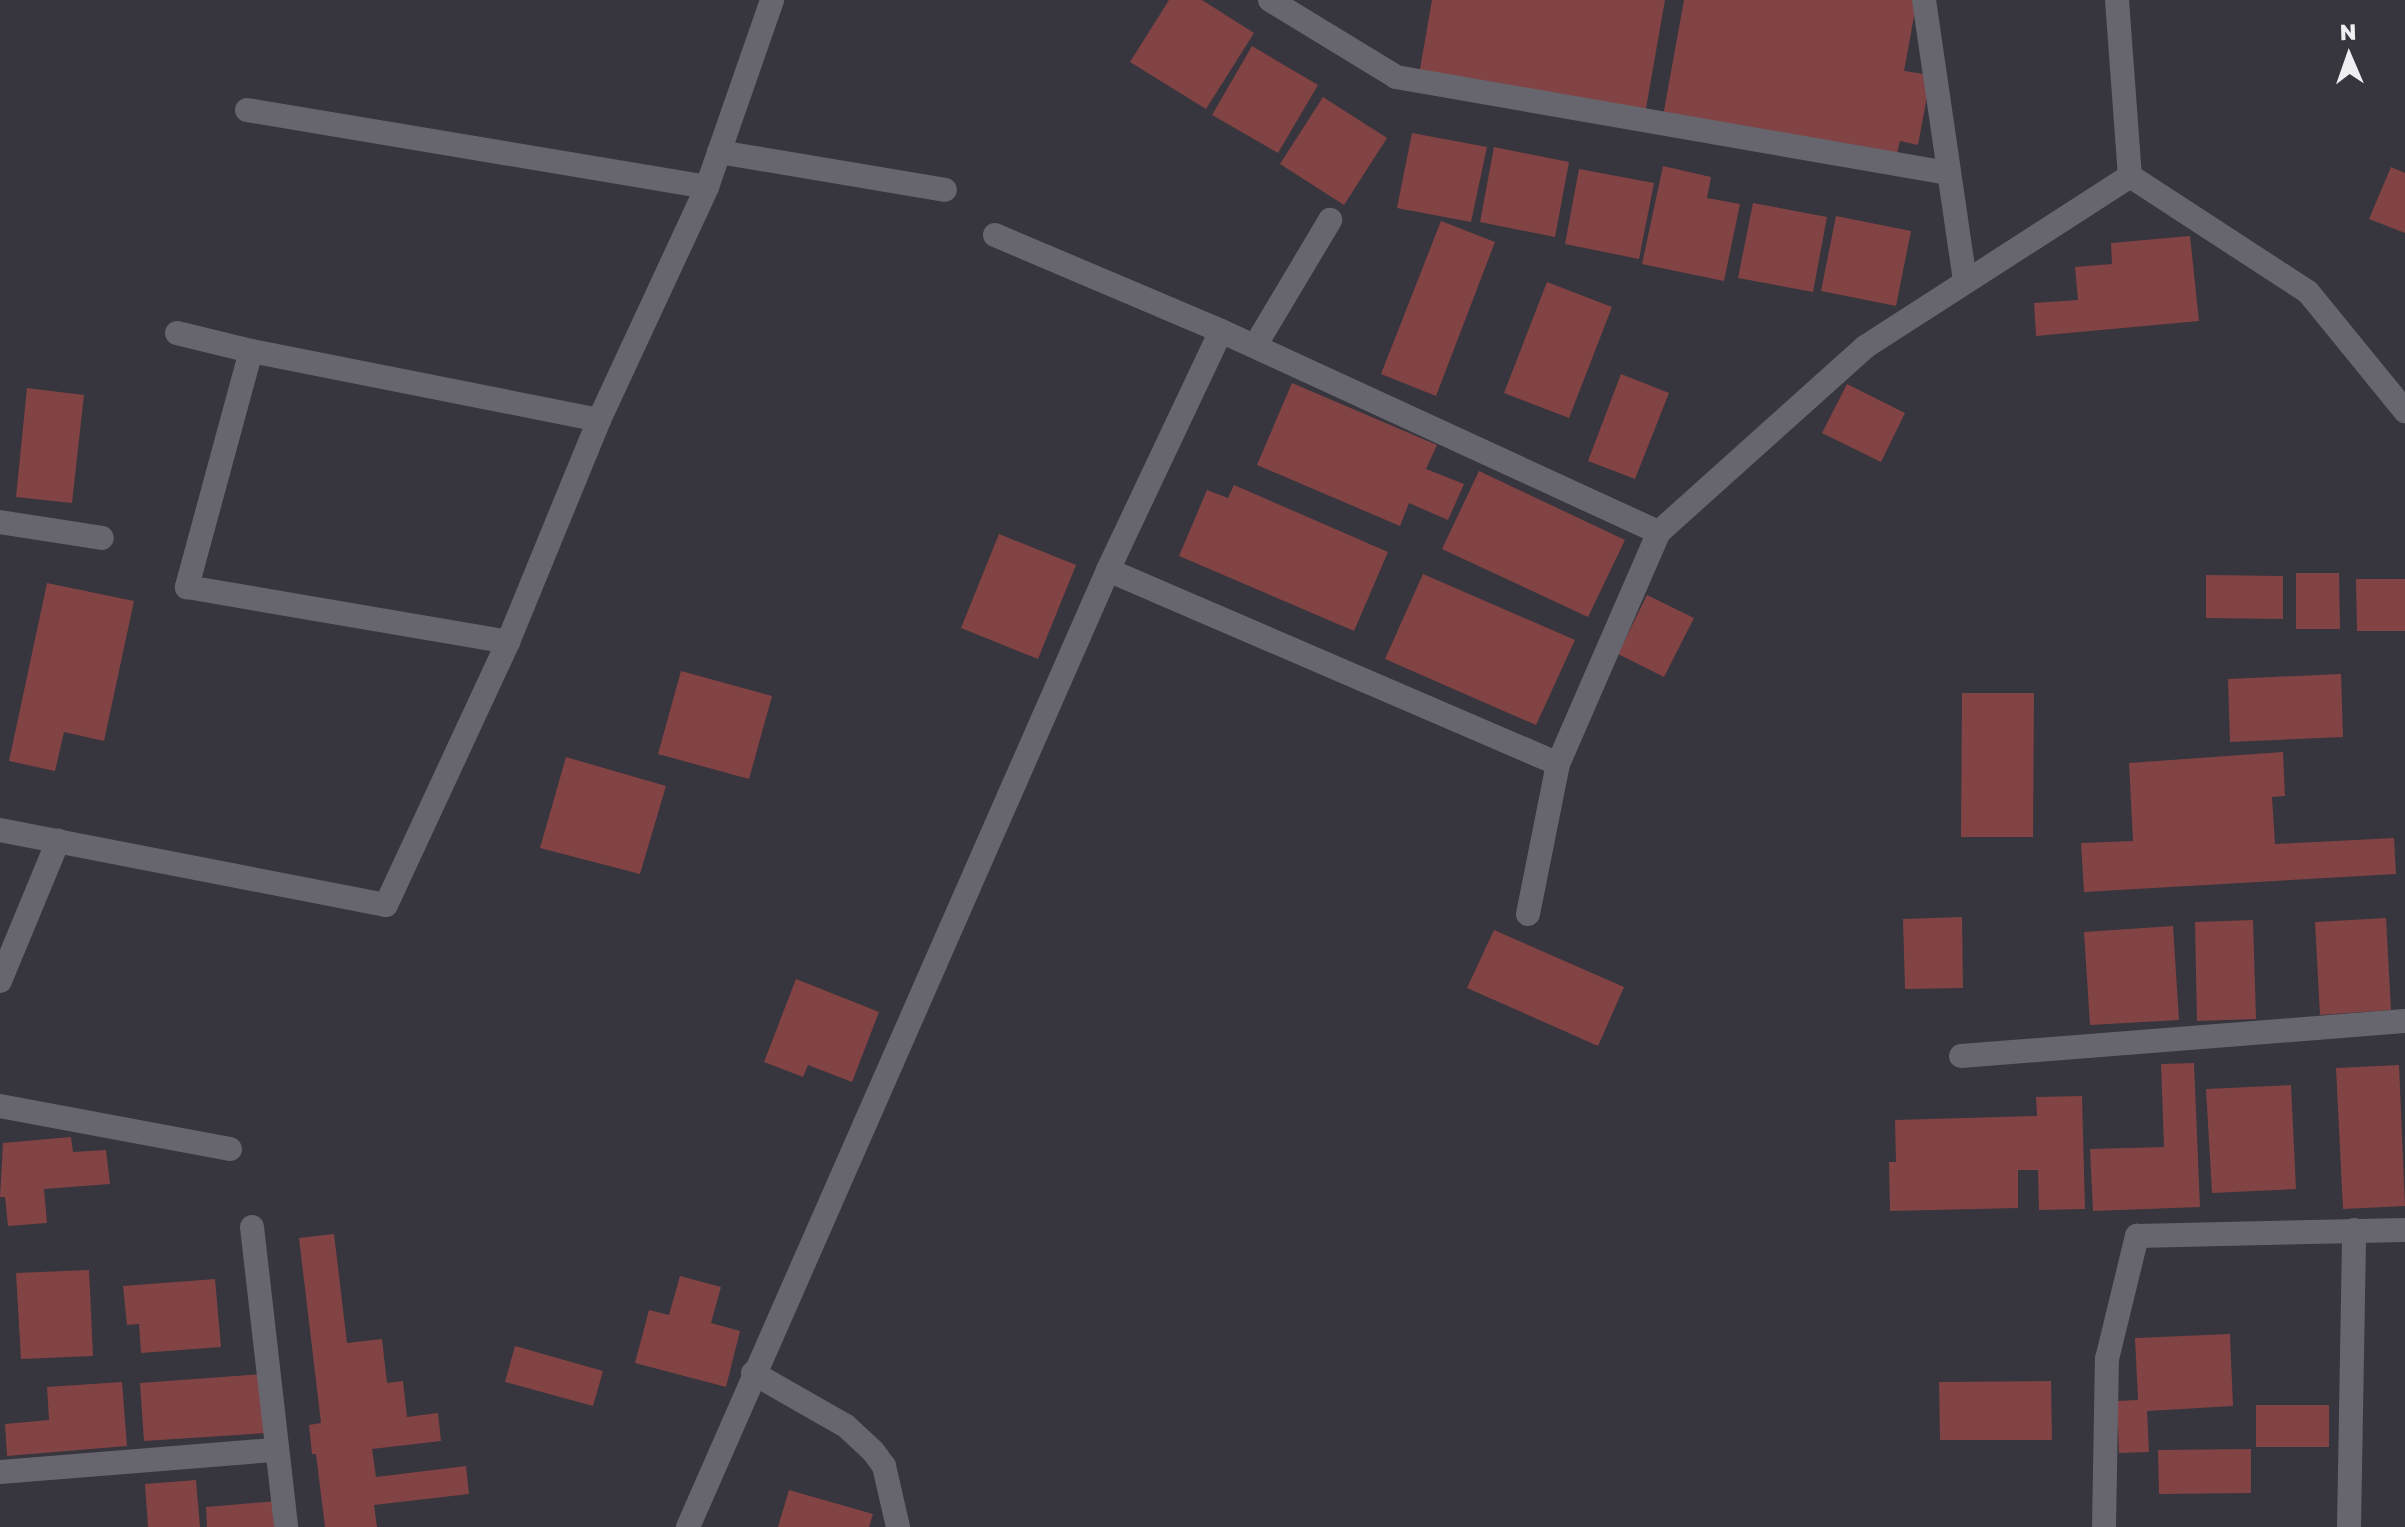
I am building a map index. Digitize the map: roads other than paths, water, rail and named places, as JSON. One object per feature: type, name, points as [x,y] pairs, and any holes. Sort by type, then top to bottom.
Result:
[{"type":"street","points":[[0,830],[386,905],[508,642],[599,420],[707,187],[772,0]]},
{"type":"street","points":[[1924,0],[1965,281]]},
{"type":"street","points":[[2117,0],[2130,176]]},
{"type":"street","points":[[1274,1],[1396,77],[1948,173]]},
{"type":"street","points":[[247,110],[707,187]]},
{"type":"street","points":[[719,152],[945,190]]},
{"type":"street","points":[[1528,914],[1558,764],[1659,532],[1865,347],[2130,176]]},
{"type":"street","points":[[2130,176],[2308,292],[2405,411]]},
{"type":"street","points":[[1255,346],[1330,220]]},
{"type":"street","points":[[995,235],[1255,346],[1659,532]]},
{"type":"street","points":[[688,1527],[1108,570],[1221,331]]},
{"type":"street","points":[[177,333],[251,351],[599,420]]},
{"type":"street","points":[[251,351],[187,587],[508,642]]},
{"type":"street","points":[[0,522],[102,538]]},
{"type":"street","points":[[1108,570],[1558,764]]},
{"type":"street","points":[[0,981],[58,841]]},
{"type":"street","points":[[1961,1056],[2405,1021]]},
{"type":"street","points":[[0,1106],[230,1149]]},
{"type":"street","points":[[252,1227],[286,1527]]},
{"type":"street","points":[[2349,1527],[2354,1230]]},
{"type":"street","points":[[2104,1527],[2107,1359],[2137,1236],[2405,1230]]},
{"type":"street","points":[[753,1373],[846,1426],[873,1451],[884,1466],[898,1527]]},
{"type":"street","points":[[0,1472],[276,1450]]}]
